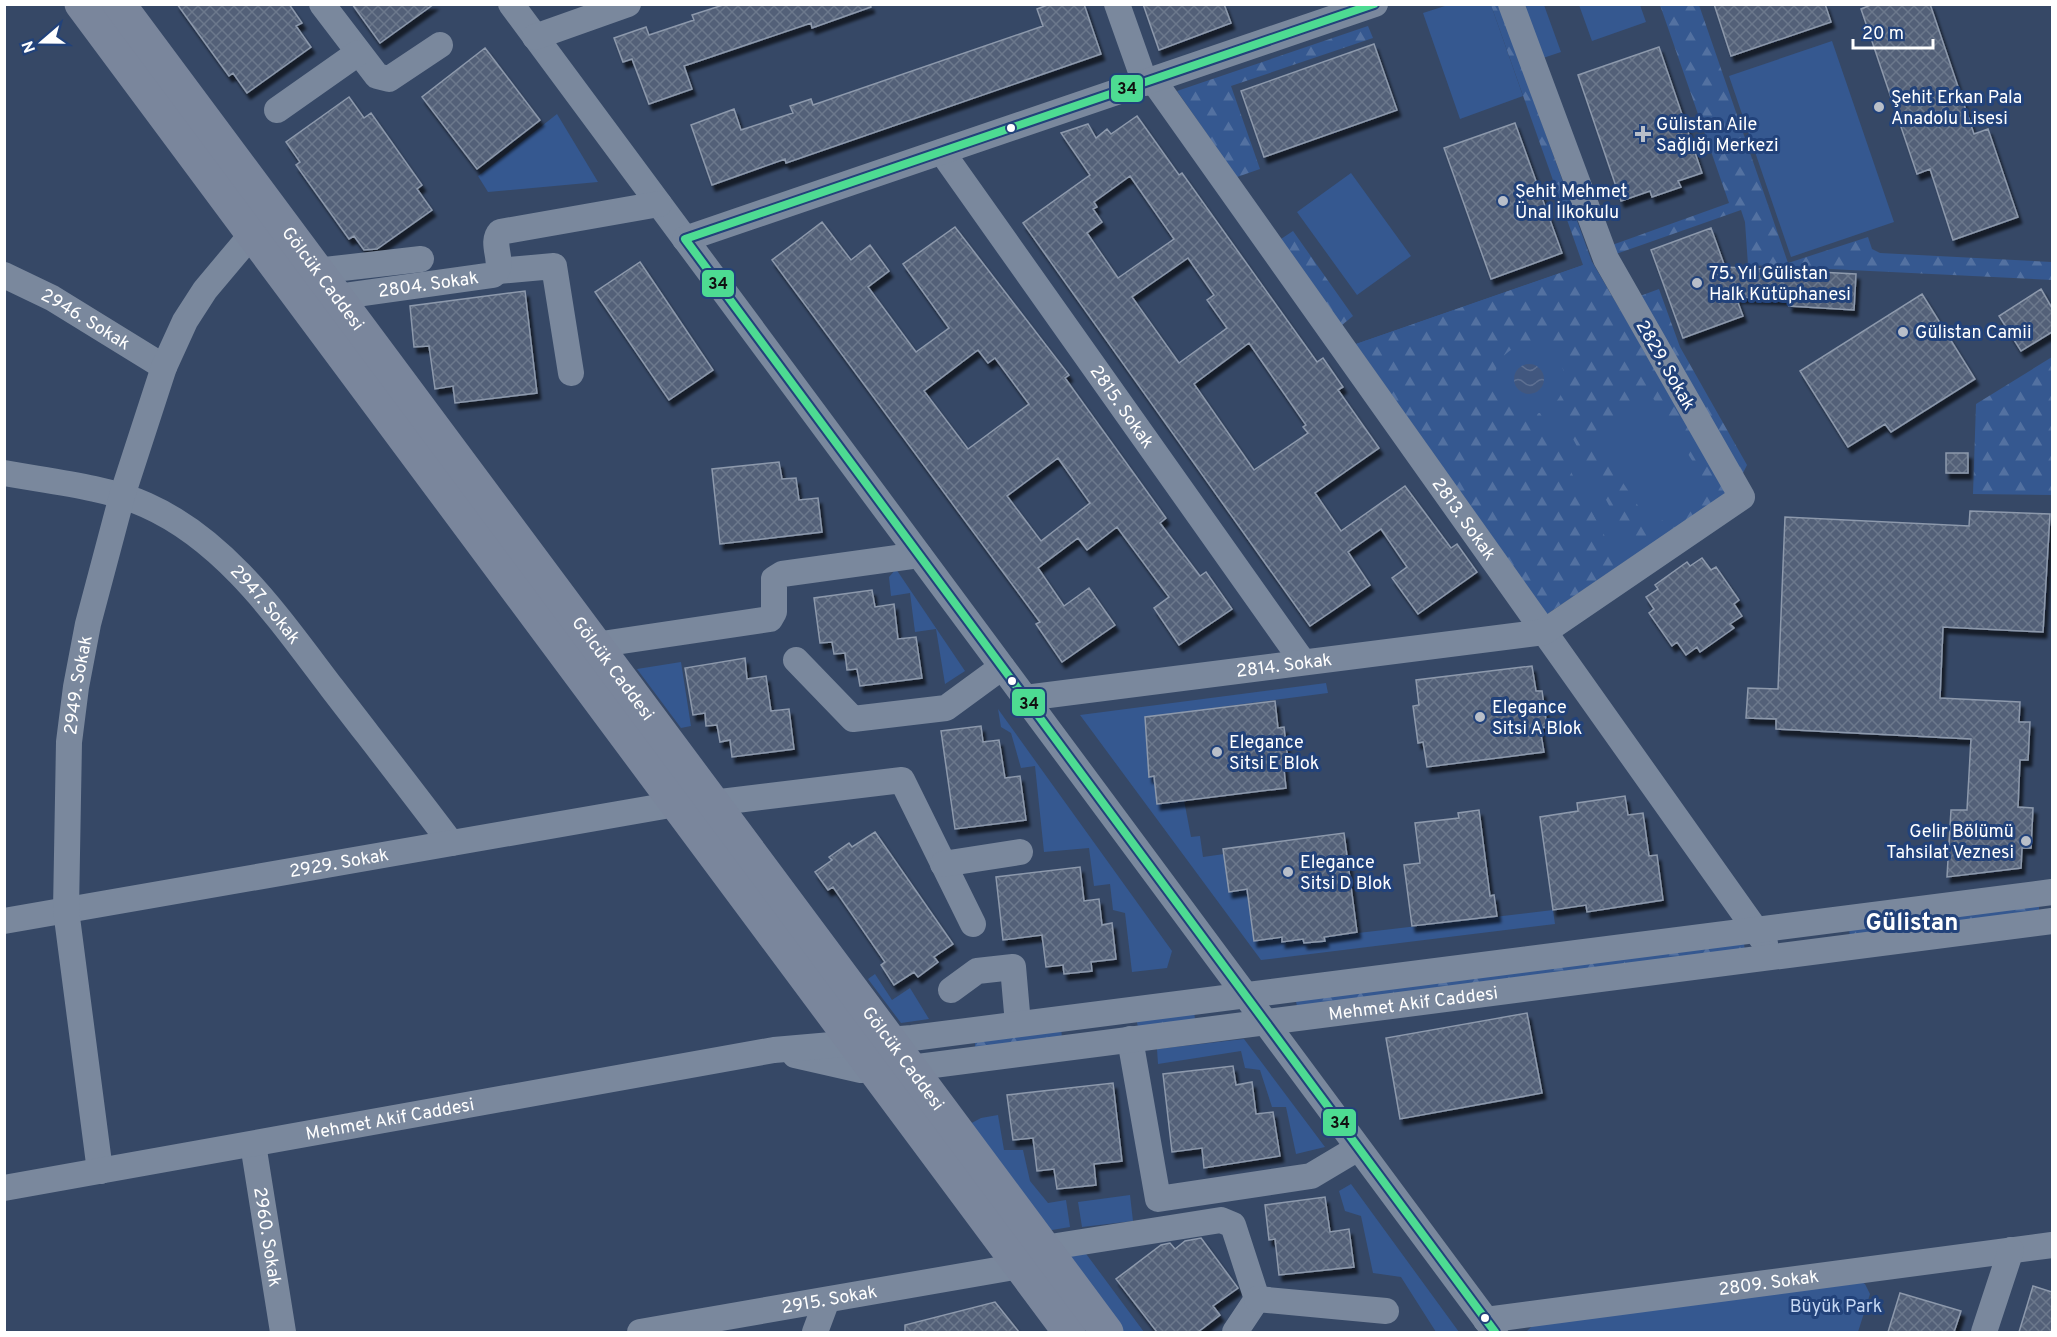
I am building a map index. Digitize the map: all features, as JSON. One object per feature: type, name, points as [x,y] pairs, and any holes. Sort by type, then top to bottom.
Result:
[{"type":"main road","name":"Gölcük Caddesi","points":[[81,4],[874,1071],[1032,1257],[1107,1332]]},
{"type":"main road","name":"Gölcük Caddesi","points":[[118,4],[910,1068],[1032,1257],[1069,1332]]},
{"type":"street","points":[[322,4],[357,53],[377,76],[389,79],[440,45]]},
{"type":"street","points":[[511,4],[1490,1326]]},
{"type":"street","points":[[535,37],[628,4]]},
{"type":"street","name":"2813. Sokak","points":[[1118,4],[1149,81],[1776,958]]},
{"type":"street","points":[[685,239],[1375,4]]},
{"type":"street","name":"2829. Sokak","points":[[1511,4],[1606,259],[1742,497],[1544,632]]},
{"type":"street","points":[[277,110],[357,53]]},
{"type":"street","name":"2815. Sokak","points":[[942,152],[1303,662]]},
{"type":"street","name":"2804. Sokak","points":[[336,297],[489,276],[498,271],[496,240],[501,232],[659,204]]},
{"type":"street","name":"2949. Sokak","points":[[100,1171],[66,910],[69,742],[76,687],[88,624],[122,496],[164,367],[185,321],[206,290],[252,234]]},
{"type":"street","points":[[316,271],[421,259]]},
{"type":"street","points":[[498,271],[554,266],[572,373]]},
{"type":"street","name":"2946. Sokak","points":[[4,275],[52,298],[164,367]]},
{"type":"street","name":"2947. Sokak","points":[[4,473],[122,496],[166,514],[196,535],[234,568],[268,605],[451,843]]},
{"type":"street","points":[[595,645],[770,619],[774,612],[774,579],[782,574],[919,555]]},
{"type":"street","name":"2814. Sokak","points":[[1025,698],[1544,632]]},
{"type":"street","points":[[796,660],[853,718],[945,708],[1002,667]]},
{"type":"street","points":[[712,803],[902,780],[973,924]]},
{"type":"street","name":"2929. Sokak","points":[[4,921],[676,804]]},
{"type":"street","points":[[943,864],[1020,852]]},
{"type":"street","name":"Mehmet Akif Caddesi","points":[[4,1188],[774,1050],[889,1040],[2052,892]]},
{"type":"street","name":"Mehmet Akif Caddesi","points":[[774,1050],[833,1065],[874,1071],[910,1068],[2052,921]]},
{"type":"street","points":[[951,990],[977,971],[1013,967],[1018,1024]]},
{"type":"street","points":[[1130,1039],[1158,1199],[1311,1176],[1358,1148]]},
{"type":"street","name":"2960. Sokak","points":[[253,1144],[283,1332]]},
{"type":"street","name":"2915. Sokak","points":[[640,1332],[827,1300],[1221,1220],[1233,1225],[1257,1299]]},
{"type":"street","name":"2809. Sokak","points":[[1490,1326],[2052,1245]]},
{"type":"street","points":[[1984,1332],[2011,1250]]},
{"type":"street","points":[[1235,1332],[1257,1299],[1386,1311]]},
{"type":"street","points":[[815,1332],[827,1300]]},
{"type":"green space","points":[[1448,5],[1491,5],[1523,96],[1460,119],[1423,13]]},
{"type":"green space","points":[[1491,5],[1499,5],[1592,262],[1727,493],[1636,555],[1554,404],[1562,393],[1564,380],[1563,368],[1558,358],[1549,349],[1539,344],[1527,343],[1514,348],[1503,357],[1497,368],[1495,379],[1498,390],[1513,408],[1526,413],[1540,413],[1620,565],[1547,614],[1356,344],[1583,265]],"holes":[[[1651,395],[1710,489],[1652,527],[1591,434]]]},
{"type":"green space","points":[[1524,5],[1544,5],[1561,52],[1543,58]]},
{"type":"green space","points":[[1579,5],[1640,5],[1646,22],[1592,41]]},
{"type":"green space","points":[[1660,5],[1699,5],[1788,263],[1868,237],[1872,249],[1880,253],[2052,262],[2052,280],[1748,265],[1745,222],[1741,210],[1616,254],[1612,245],[1729,203]]},
{"type":"green space","points":[[1368,26],[1373,38],[1231,86],[1260,169],[1237,177],[1177,91]]},
{"type":"green space","points":[[1832,41],[1894,222],[1791,257],[1729,76]]},
{"type":"green space","points":[[557,114],[598,182],[488,192],[478,176]]},
{"type":"green space","points":[[1351,173],[1411,256],[1357,295],[1297,212]]},
{"type":"green space","points":[[1293,231],[1353,316],[1342,325],[1281,239]]},
{"type":"green space","points":[[1592,262],[1727,493],[1547,614],[1356,344]]},
{"type":"green space","points":[[1659,289],[1680,347],[1747,465],[1742,475],[1640,296]]},
{"type":"green space","points":[[2052,357],[2052,495],[1973,494],[1976,404]]},
{"type":"green space","points":[[896,569],[965,671],[945,684],[936,629],[915,632],[910,593],[891,596],[889,577]]},
{"type":"green space","points":[[681,662],[691,726],[681,728],[637,669]]},
{"type":"green space","points":[[1326,683],[1328,693],[1145,717],[1149,776],[1154,776],[1157,804],[1184,800],[1191,837],[1200,836],[1203,857],[1224,854],[1229,891],[1247,889],[1254,941],[1282,937],[1283,942],[1303,939],[1304,943],[1325,941],[1324,937],[1553,910],[1555,924],[1261,960],[1080,715]]},
{"type":"green space","points":[[998,709],[1172,951],[1167,968],[1132,972],[1125,913],[1113,910],[1110,884],[1094,886],[1089,848],[1044,852],[1035,766],[1021,768],[1011,733],[1001,727]]},
{"type":"green space","points":[[2039,904],[2039,912],[1850,938],[1849,928]]},
{"type":"green space","points":[[1744,943],[1745,952],[1297,1006],[1295,997]]},
{"type":"green space","points":[[875,974],[892,1000],[910,988],[929,1019],[901,1023],[868,979]]},
{"type":"green space","points":[[1194,1011],[1195,1020],[1138,1027],[1136,1018]]},
{"type":"green space","points":[[1061,1028],[1062,1038],[975,1050],[975,1040]]},
{"type":"green space","points":[[1244,1039],[1325,1147],[1296,1154],[1286,1107],[1272,1107],[1260,1070],[1245,1068],[1241,1051],[1158,1064],[1157,1049]]},
{"type":"green space","points":[[998,1115],[1004,1150],[1023,1150],[1030,1181],[1048,1203],[1066,1200],[1070,1227],[1046,1231],[966,1126],[981,1118]]},
{"type":"green space","points":[[1351,1184],[1459,1332],[1436,1332],[1401,1277],[1373,1273],[1361,1216],[1345,1211],[1339,1191]]},
{"type":"green space","points":[[1130,1195],[1133,1221],[1082,1227],[1078,1202]]},
{"type":"green space","points":[[1084,1251],[1144,1332],[1119,1332],[1059,1254]]},
{"type":"green space","name":"Büyük Park","points":[[1854,1277],[1865,1284],[1870,1294],[1858,1332],[1526,1332],[1533,1325]]},
{"type":"water","points":[[1529,364],[1540,368],[1544,379],[1540,390],[1529,394],[1518,390],[1514,379],[1518,368]]},
{"type":"building","points":[[177,4],[289,4],[302,23],[296,26],[311,47],[247,93],[233,73],[229,76]]},
{"type":"building","points":[[352,4],[434,4],[380,43]]},
{"type":"building","points":[[726,4],[870,4],[871,7],[812,28],[811,23],[684,66],[692,89],[649,104],[632,59],[623,62],[614,38],[646,27],[649,35],[694,20],[692,15]]},
{"type":"building","points":[[1050,4],[1084,4],[1101,54],[786,163],[785,159],[712,185],[691,125],[734,109],[741,130],[793,113],[790,106],[811,99],[813,105],[1043,26],[1037,9]]},
{"type":"building","points":[[1143,4],[1224,4],[1231,23],[1159,50]]},
{"type":"building","points":[[1714,4],[1825,4],[1831,22],[1731,56]]},
{"type":"building","points":[[1873,4],[1930,4],[1974,134],[1988,129],[2018,217],[1953,240],[1930,169],[1917,174],[1861,9]]},
{"type":"building","points":[[1374,44],[1397,110],[1264,157],[1241,91]]},
{"type":"building","points":[[1659,47],[1702,173],[1678,181],[1681,187],[1652,197],[1650,191],[1621,201],[1578,75]]},
{"type":"building","points":[[485,48],[540,120],[477,169],[422,97]]},
{"type":"building","points":[[349,97],[364,118],[371,113],[422,185],[417,189],[432,210],[377,249],[364,250],[354,236],[349,239],[296,165],[300,162],[286,142]]},
{"type":"building","points":[[1137,116],[1179,175],[1182,173],[1317,362],[1323,358],[1343,387],[1338,390],[1379,448],[1315,493],[1341,531],[1405,486],[1451,548],[1457,544],[1477,572],[1418,614],[1392,578],[1407,567],[1381,529],[1348,552],[1370,585],[1310,626],[1023,223],[1090,175],[1061,133],[1088,124],[1096,138],[1107,129],[1111,134]],"holes":[[[1130,176],[1174,239],[1118,278],[1087,233],[1102,222],[1093,209],[1097,207],[1094,202]],[[1188,258],[1214,295],[1207,300],[1227,328],[1179,363],[1132,297]],[[1249,343],[1306,425],[1303,427],[1308,433],[1254,470],[1194,384]]]},
{"type":"building","name":"Şehit Mehmet Ünal İlkokulu","points":[[1515,123],[1562,253],[1491,279],[1444,148]]},
{"type":"building","points":[[822,222],[851,260],[870,245],[889,271],[868,287],[916,352],[949,328],[903,264],[955,227],[1069,375],[1065,378],[1166,518],[1160,523],[1200,576],[1206,572],[1232,609],[1179,645],[1154,608],[1169,597],[1117,527],[1087,550],[1078,538],[1038,568],[1064,606],[1089,588],[1115,625],[1062,662],[1036,624],[1040,622],[772,260]],"holes":[[[978,350],[988,363],[995,358],[1029,404],[968,449],[924,391]],[[1058,458],[1090,503],[1041,541],[1007,496]]]},
{"type":"building","points":[[1711,228],[1725,267],[1856,274],[1854,310],[1789,306],[1790,299],[1736,297],[1743,316],[1683,338],[1651,250]]},
{"type":"building","points":[[640,262],[713,370],[669,400],[595,292]]},
{"type":"building","points":[[2041,289],[2052,308],[2052,332],[2021,351],[1999,316]]},
{"type":"building","points":[[525,291],[537,393],[455,403],[453,386],[435,389],[429,346],[414,347],[410,306]]},
{"type":"building","name":"Gülistan Camii","points":[[1922,294],[1975,379],[1891,432],[1885,424],[1848,447],[1800,371]]},
{"type":"building","points":[[1946,453],[1968,453],[1968,473],[1946,473]]},
{"type":"building","points":[[779,462],[782,479],[796,478],[799,500],[818,498],[822,532],[720,544],[712,469]]},
{"type":"building","points":[[1970,511],[2050,514],[2043,632],[1943,627],[1940,698],[2020,702],[2019,722],[2030,722],[2028,760],[2020,760],[2018,807],[2033,808],[2031,848],[2022,848],[2021,868],[1947,877],[1951,810],[1967,810],[1971,739],[1776,729],[1776,719],[1746,718],[1748,688],[1778,689],[1785,517],[1969,526]]},
{"type":"building","points":[[1702,558],[1711,570],[1716,567],[1739,600],[1734,604],[1742,616],[1730,624],[1734,628],[1700,652],[1697,647],[1686,655],[1677,642],[1672,646],[1649,613],[1654,609],[1646,597],[1658,589],[1655,585],[1687,562],[1690,566]]},
{"type":"building","points":[[872,590],[875,607],[894,604],[898,639],[916,637],[922,678],[860,686],[857,669],[847,670],[845,653],[834,654],[832,642],[820,643],[814,598]]},
{"type":"building","points":[[745,658],[747,679],[766,676],[771,711],[789,709],[794,749],[732,757],[730,740],[720,742],[717,725],[706,726],[705,713],[693,715],[685,668]]},
{"type":"building","name":"Elegance Sitsi A Blok","points":[[1532,666],[1536,691],[1542,691],[1547,727],[1540,728],[1544,752],[1427,767],[1423,742],[1418,743],[1413,706],[1419,705],[1416,680]]},
{"type":"building","name":"Elegance Sitsi E Blok","points":[[1275,701],[1278,728],[1284,727],[1288,760],[1283,760],[1286,788],[1157,804],[1154,776],[1149,777],[1145,717]]},
{"type":"building","points":[[981,726],[983,742],[999,740],[1005,778],[1020,776],[1026,820],[955,829],[941,731]]},
{"type":"building","points":[[1625,796],[1628,815],[1643,813],[1649,856],[1657,855],[1663,900],[1587,912],[1586,905],[1553,910],[1540,817],[1578,811],[1577,803]]},
{"type":"building","points":[[1479,810],[1490,896],[1494,895],[1497,916],[1412,926],[1404,865],[1420,863],[1415,823],[1459,818],[1458,813]]},
{"type":"building","points":[[875,832],[953,944],[934,957],[938,962],[918,977],[914,972],[894,985],[881,965],[885,962],[833,887],[828,890],[815,872],[832,860],[829,857],[849,843],[852,847]]},
{"type":"building","name":"Elegance Sitsi D Blok","points":[[1344,833],[1357,932],[1324,937],[1325,941],[1304,943],[1303,939],[1282,942],[1282,937],[1254,941],[1247,889],[1229,892],[1223,849]]},
{"type":"building","points":[[1080,867],[1084,901],[1099,899],[1102,925],[1112,923],[1116,959],[1091,962],[1092,971],[1064,974],[1063,965],[1046,967],[1042,935],[1003,940],[996,877]]},
{"type":"building","points":[[1527,1013],[1542,1093],[1400,1119],[1386,1038]]},
{"type":"building","points":[[1233,1066],[1236,1085],[1252,1082],[1256,1114],[1273,1112],[1280,1156],[1204,1168],[1202,1148],[1172,1152],[1163,1074]]},
{"type":"building","points":[[1113,1083],[1122,1161],[1094,1164],[1096,1185],[1057,1189],[1054,1169],[1037,1171],[1033,1138],[1013,1140],[1007,1095]]},
{"type":"building","points":[[1325,1197],[1330,1232],[1349,1229],[1354,1267],[1279,1275],[1275,1239],[1269,1240],[1265,1205]]},
{"type":"building","points":[[1201,1238],[1238,1288],[1213,1306],[1220,1315],[1198,1332],[1157,1332],[1116,1279],[1161,1245],[1170,1243],[1175,1249],[1185,1241]]},
{"type":"building","points":[[2033,1286],[2052,1292],[2052,1332],[2019,1332]]},
{"type":"building","points":[[1900,1293],[1961,1311],[1954,1332],[1888,1332]]},
{"type":"building","points":[[995,1302],[1019,1332],[905,1332],[905,1325]]},
{"type":"transit line","name":"34","points":[[1374,4],[685,239],[1495,1332]]},
{"type":"place","name":"Şehit Erkan Pala Anadolu Lisesi","points":[[1879,107]]},
{"type":"place","name":"Gülistan Aile Sağlığı Merkezi","points":[[1643,134]]},
{"type":"place","name":"Şehit Mehmet Ünal İlkokulu","points":[[1503,201]]},
{"type":"place","name":"75. Yıl Gülistan Halk Kütüphanesi","points":[[1697,283]]},
{"type":"place","name":"Gülistan Camii","points":[[1903,332]]},
{"type":"place","name":"Elegance Sitsi A Blok","points":[[1480,717]]},
{"type":"place","name":"Elegance Sitsi E Blok","points":[[1217,752]]},
{"type":"place","name":"Gelir Bölümü Tahsilat Veznesi","points":[[2026,841]]},
{"type":"place","name":"Elegance Sitsi D Blok","points":[[1288,872]]},
{"type":"district","name":"Gülistan","points":[[1912,922]]}]
